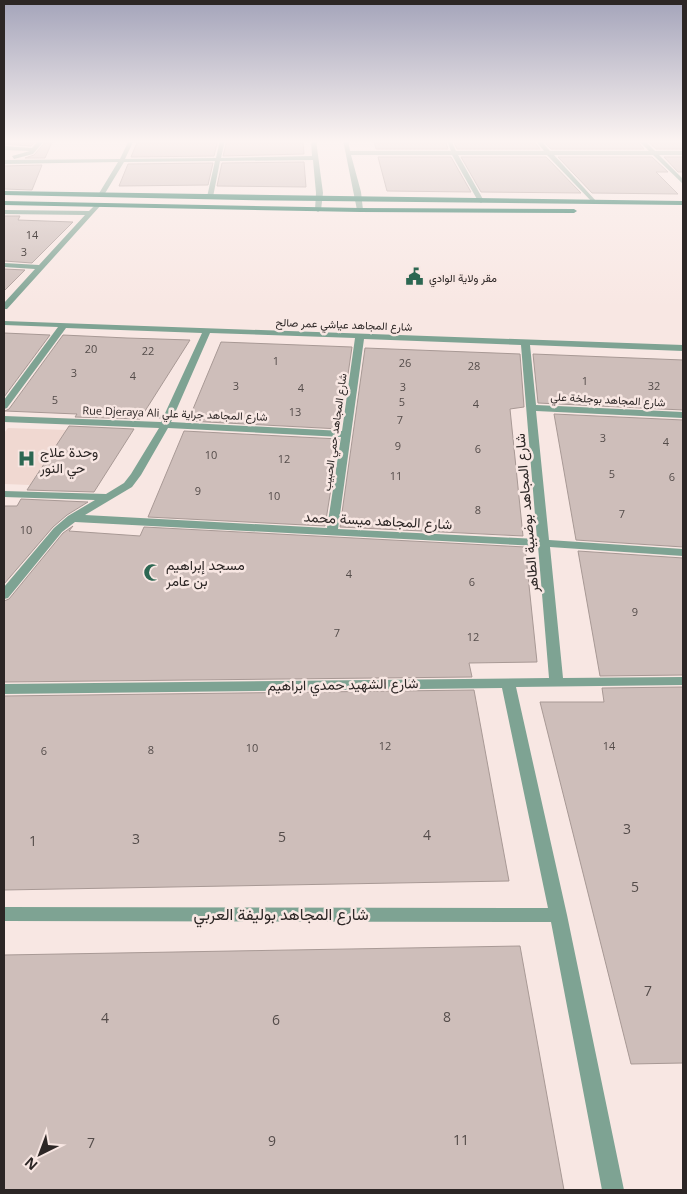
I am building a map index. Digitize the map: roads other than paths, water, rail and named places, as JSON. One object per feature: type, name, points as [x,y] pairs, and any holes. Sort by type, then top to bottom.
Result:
[{"type":"main road","points":[[140,196],[683,203]]},
{"type":"main road","points":[[4,203],[318,210],[585,211]]},
{"type":"street","points":[[318,210],[320,196]]},
{"type":"street","points":[[359,196],[360,210]]},
{"type":"street","points":[[478,196],[481,201]]},
{"type":"street","points":[[588,196],[594,202]]},
{"type":"street","points":[[4,307],[98,205]]},
{"type":"street","points":[[4,212],[91,213]]},
{"type":"street","points":[[4,265],[42,267]]},
{"type":"street","name":"شارع المجاهد عياشي عمر صالح","points":[[4,323],[683,348]]},
{"type":"street","points":[[4,406],[64,325]]},
{"type":"street","points":[[4,595],[58,530],[72,518],[128,486],[164,424],[207,330]]},
{"type":"street","name":"شارع المجاهد حمي الحبيب","points":[[332,533],[360,335]]},
{"type":"street","name":"شارع المجاهد بوضبية الطاهر","points":[[525,342],[556,681]]},
{"type":"street","name":"شارع المجاهد بوجلخة علي","points":[[532,408],[683,415]]},
{"type":"street","name":"Rue Djeraya Ali,شارع المجاهد جراية علي","points":[[4,419],[164,424],[345,434]]},
{"type":"street","points":[[4,494],[110,497]]},
{"type":"street","name":"شارع المجاهد ميسة محمد","points":[[72,518],[332,533],[544,542],[683,552]]},
{"type":"street","name":"شارع الشهيد حمدي ابراهيم","points":[[4,690],[683,680]]},
{"type":"street","points":[[508,682],[558,915],[613,1190]]},
{"type":"street","name":"شارع المجاهد بوليفة العربي","points":[[4,914],[558,915]]},
{"type":"place","name":"مقر ولاية الوادي","points":[[415,277]]},
{"type":"place","name":"وحدة علاج حي النور","points":[[26,459]]},
{"type":"place","name":"مسجد إبراهيم بن عامر","points":[[152,572]]}]
